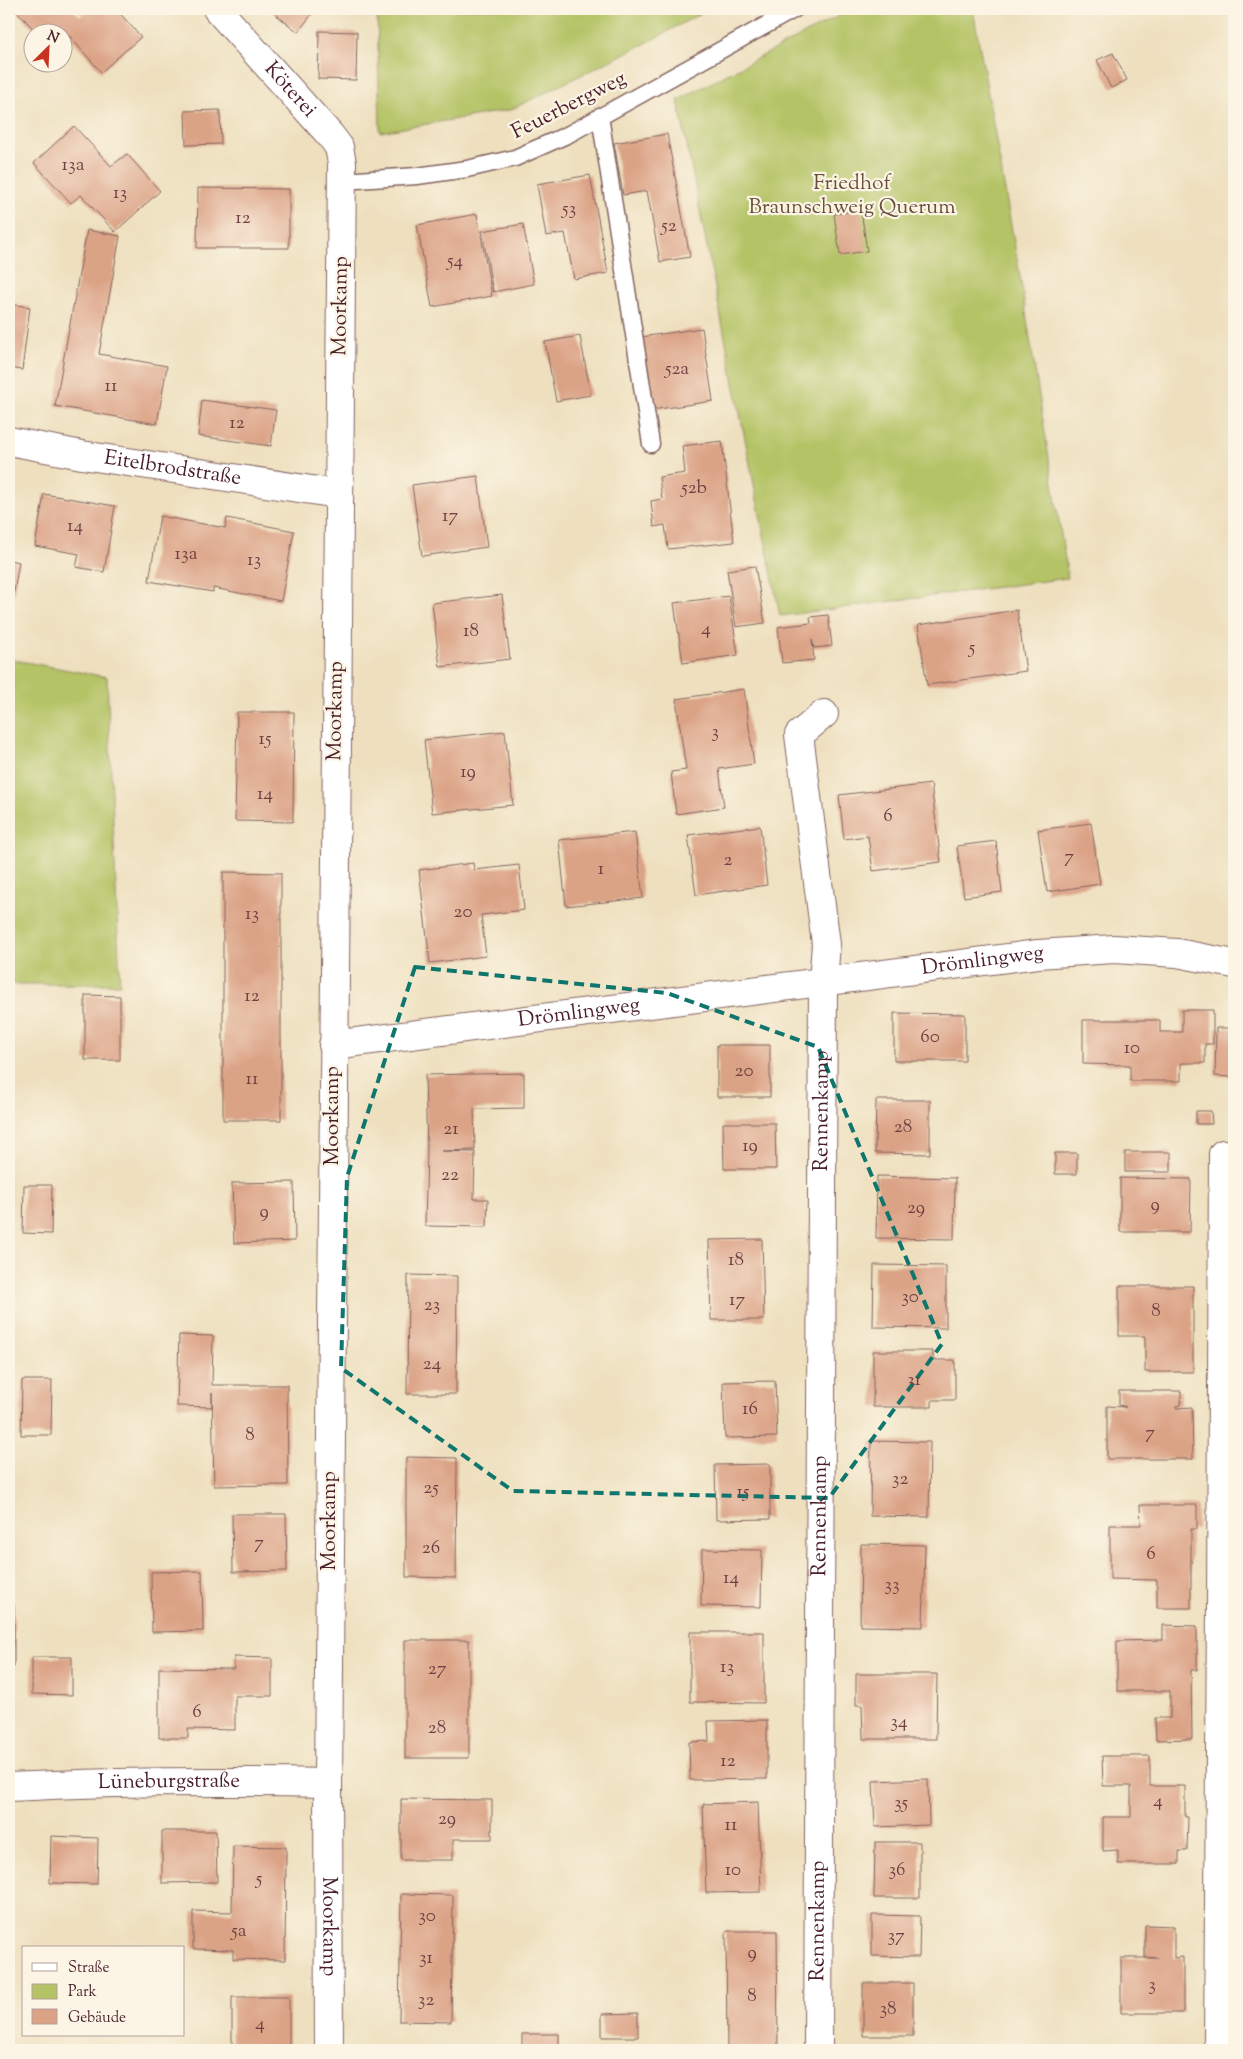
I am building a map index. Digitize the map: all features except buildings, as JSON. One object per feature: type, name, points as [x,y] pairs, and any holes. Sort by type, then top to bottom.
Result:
[{"type":"street","name":"Köterei","points":[[217,9],[339,147],[342,163],[342,181]]},
{"type":"street","name":"Moorkamp","points":[[329,2050],[328,1783],[333,1045],[342,181]]},
{"type":"street","name":"Eitelbrodstraße","points":[[9,441],[92,456],[338,494]]},
{"type":"street","points":[[823,982],[826,944],[799,735],[824,714]]},
{"type":"street","name":"Drömlingweg","points":[[333,1045],[1038,954],[1114,949],[1177,953],[1234,964]]},
{"type":"street","name":"Rennenkamp","points":[[818,2050],[823,982]]},
{"type":"street","points":[[1218,2050],[1227,1917],[1228,1607],[1223,1154],[1234,1154]]},
{"type":"street","name":"Lüneburgstraße","points":[[9,1787],[96,1782],[328,1783]]},
{"type":"lane","name":"Feuerbergweg","points":[[342,181],[417,176],[467,170],[516,158],[569,134],[795,9]]},
{"type":"lane","points":[[600,116],[651,444]]},
{"type":"highlighted area","points":[[415,967],[667,993],[818,1047],[942,1344],[829,1498],[513,1491],[341,1368],[347,1177]]},
{"type":"green space","points":[[377,9],[709,9],[648,42],[510,110],[380,132]]},
{"type":"green space","name":"Friedhof Braunschweig Querum","points":[[852,9],[973,9],[1021,282],[1068,578],[780,616],[678,100]]},
{"type":"green space","points":[[9,659],[107,677],[120,984],[9,984]]}]
